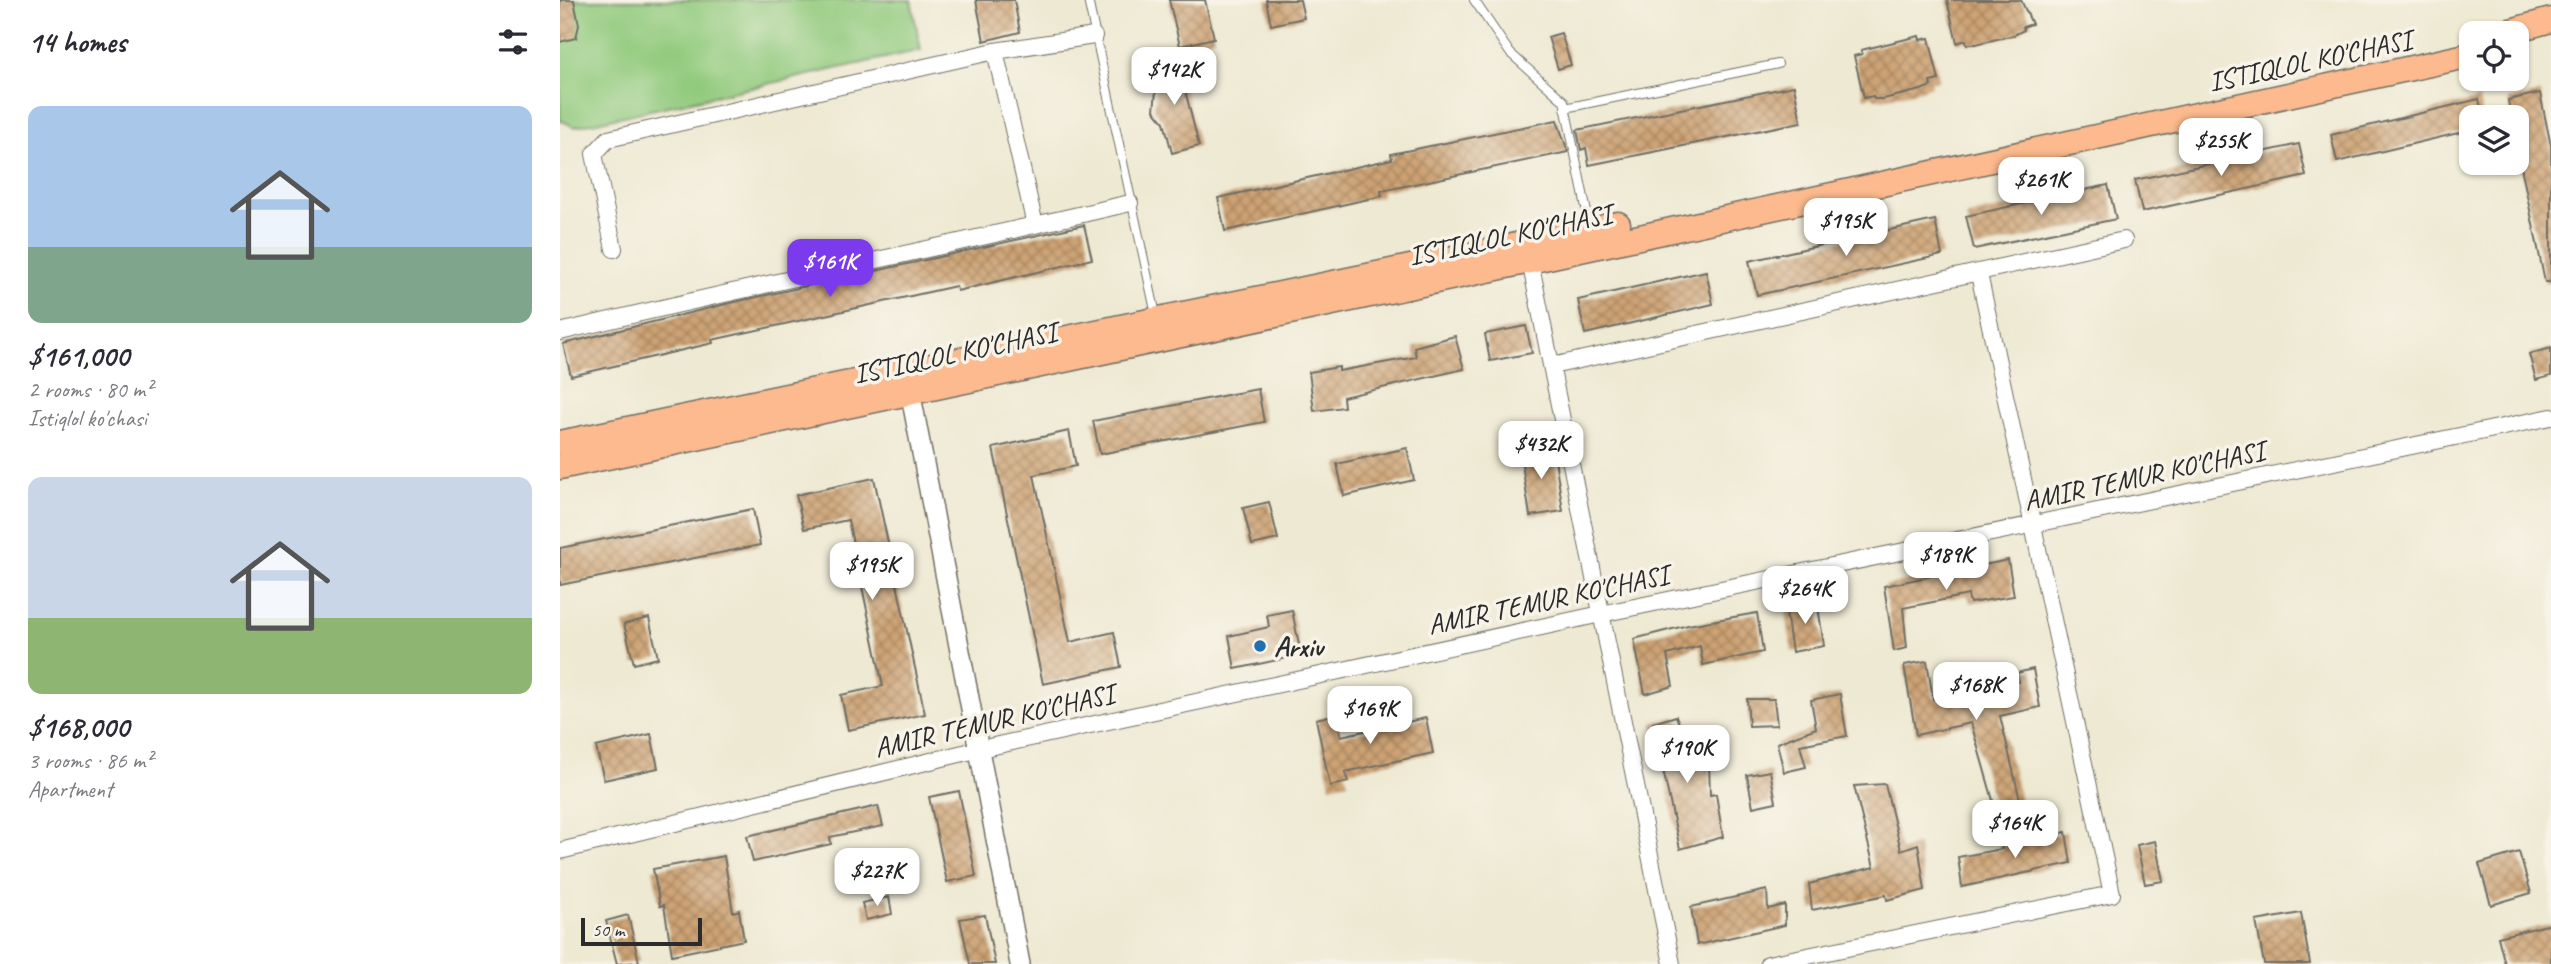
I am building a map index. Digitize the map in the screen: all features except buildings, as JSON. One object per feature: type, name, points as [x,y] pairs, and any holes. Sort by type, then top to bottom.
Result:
[{"type":"main road","points":[[2529,26],[2551,20]]},
{"type":"main road","points":[[2529,42],[2551,37]]},
{"type":"main road","name":"ISTIQLOL KO'CHASI","points":[[560,467],[909,382],[1591,230],[2459,43]]},
{"type":"main road","name":"ISTIQLOL KO'CHASI","points":[[1159,328],[1530,261],[2459,58]]},
{"type":"main road","name":"ISTIQLOL KO'CHASI","points":[[560,443],[909,382]]},
{"type":"street","points":[[614,248],[594,155],[608,139],[995,51],[1094,36]]},
{"type":"street","points":[[995,51],[1035,225]]},
{"type":"street","points":[[560,332],[714,294],[1130,202]]},
{"type":"street","points":[[1552,366],[2124,240]]},
{"type":"street","points":[[1530,261],[1672,964]]},
{"type":"street","points":[[1768,964],[2112,894],[1979,274]]},
{"type":"street","points":[[909,382],[1020,964]]},
{"type":"street","name":"AMIR TEMUR KO'CHASI","points":[[560,851],[981,749],[1601,614],[2551,417]]},
{"type":"lane","points":[[1088,0],[1159,328]]},
{"type":"lane","points":[[1474,0],[1510,53],[1564,101],[1591,230]]},
{"type":"lane","points":[[1565,108],[1778,64]]},
{"type":"green space","points":[[560,0],[911,0],[921,50],[574,127],[560,120]]},
{"type":"place","name":"Arxiv","points":[[1260,646]]}]
